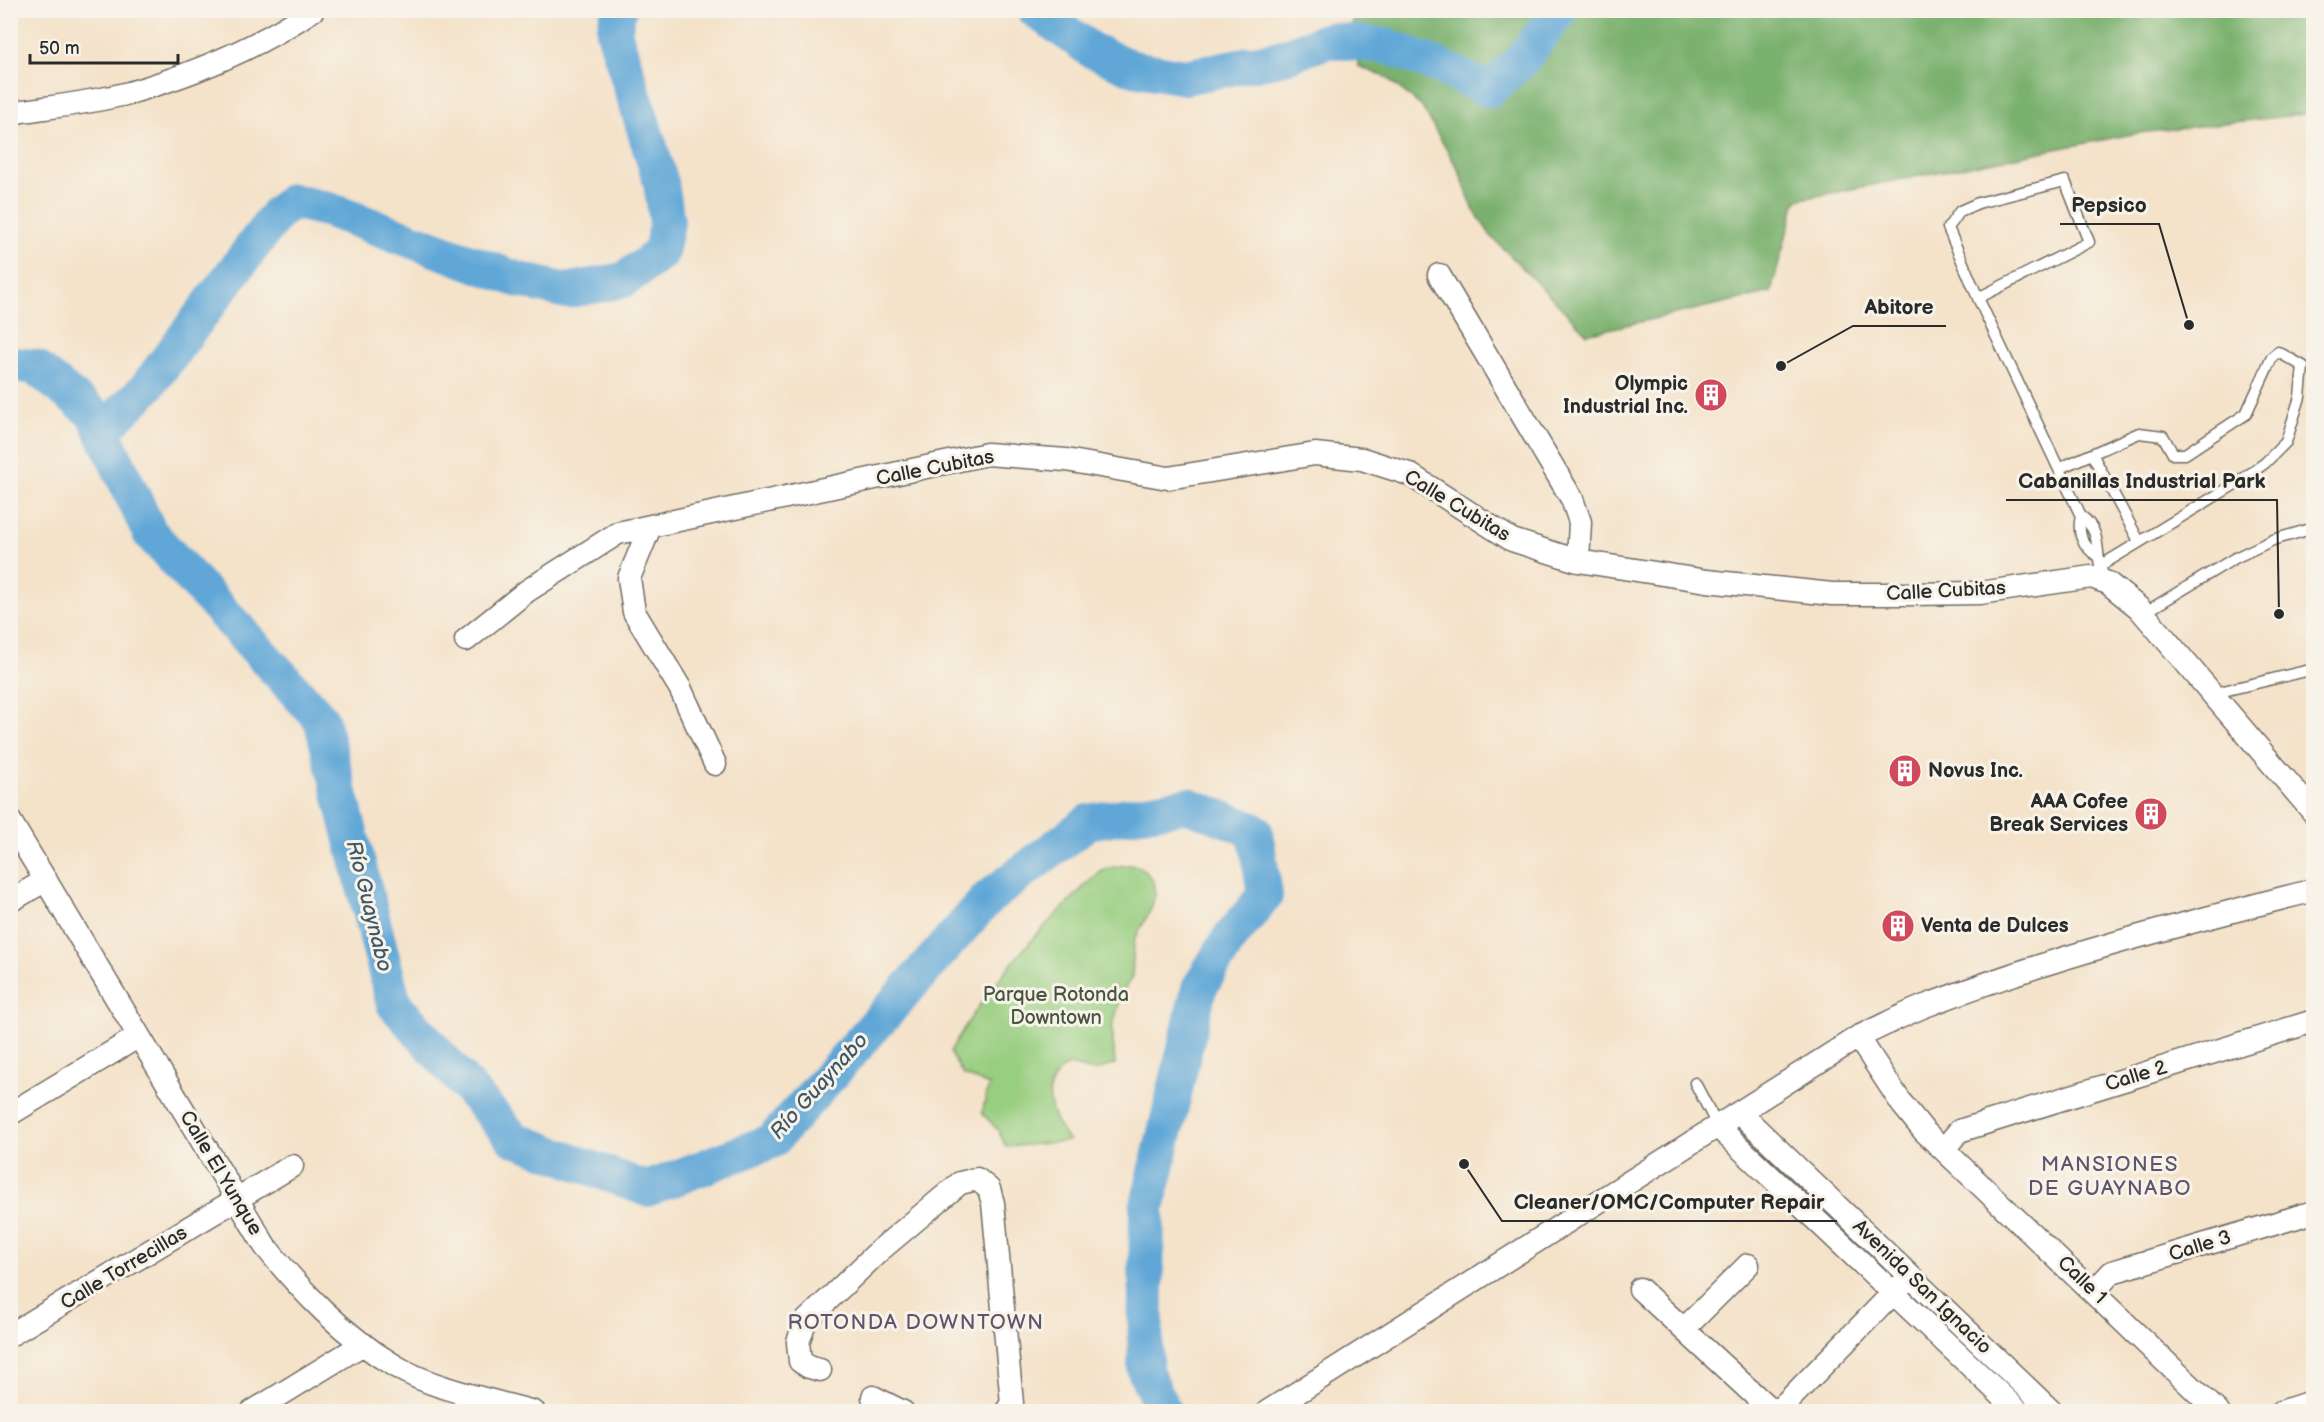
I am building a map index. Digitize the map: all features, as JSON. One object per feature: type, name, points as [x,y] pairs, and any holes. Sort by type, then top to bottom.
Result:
[{"type":"street","points":[[10,114],[127,93],[211,65],[268,39],[313,10]]},
{"type":"street","points":[[1439,275],[1572,499],[1580,522],[1578,561]]},
{"type":"street","name":"Calle Cubitas","points":[[466,640],[527,591],[618,533],[987,454],[1066,460],[1168,478],[1315,454],[1362,459],[1409,474],[1512,540],[1578,561],[1707,581],[1832,594],[1980,592],[2091,577],[2101,568]]},
{"type":"street","points":[[650,527],[629,578],[634,612],[680,688],[715,764]]},
{"type":"street","points":[[2101,568],[2144,613],[2313,813]]},
{"type":"street","name":"Calle El Yunque","points":[[10,821],[265,1246],[291,1279],[328,1317],[396,1367],[430,1381],[530,1411]]},
{"type":"street","points":[[10,901],[46,880]]},
{"type":"street","points":[[1267,1412],[1858,1037],[1932,1003],[2011,976],[2179,925],[2313,890]]},
{"type":"street","name":"Calle 2","points":[[1944,1149],[1959,1131],[2313,1021]]},
{"type":"street","points":[[10,1114],[139,1036]]},
{"type":"street","name":"Calle 1","points":[[1858,1037],[1902,1104],[1924,1131],[2218,1412]]},
{"type":"street","name":"Avenida San Ignacio","points":[[1740,1113],[2052,1412]]},
{"type":"street","name":"Avenida San Ignacio","points":[[1718,1127],[2019,1412]]},
{"type":"street","name":"Calle Torrecillas","points":[[10,1335],[292,1166]]},
{"type":"street","points":[[820,1370],[800,1361],[798,1342],[805,1322],[879,1251],[960,1183],[977,1179],[989,1189],[993,1203],[1010,1409]]},
{"type":"street","name":"Calle 3","points":[[2094,1291],[2112,1272],[2313,1212]]},
{"type":"street","points":[[1684,1329],[1748,1265]]},
{"type":"street","points":[[1640,1289],[1775,1412],[1910,1276]]},
{"type":"street","points":[[252,1412],[363,1344]]},
{"type":"street","points":[[873,1396],[903,1412]]},
{"type":"street","points":[[2282,1412],[2313,1401]]},
{"type":"lane","points":[[1978,298],[2089,242],[2065,181],[1978,203],[1960,211],[1948,228],[1978,298],[2081,516],[2091,524],[2099,541],[2101,568]]},
{"type":"lane","points":[[2060,468],[2139,433],[2163,436],[2173,454],[2185,454],[2246,414],[2272,357],[2278,352],[2303,366],[2300,397],[2286,442],[2265,462],[2237,483],[2139,541],[2101,568]]},
{"type":"lane","points":[[2092,454],[2139,541]]},
{"type":"lane","points":[[2144,613],[2235,558],[2273,540],[2313,528]]},
{"type":"lane","points":[[2211,694],[2313,669]]},
{"type":"lane","points":[[1695,1083],[1718,1127]]},
{"type":"green space","points":[[1351,11],[2313,11],[2313,113],[2138,133],[1796,200],[1771,292],[1587,334],[1491,236],[1473,209],[1459,171],[1422,107],[1387,78],[1358,66]]},
{"type":"green space","name":"Parque Rotonda Downtown","points":[[1138,866],[1146,872],[1153,881],[1155,894],[1152,907],[1134,941],[1132,976],[1121,996],[1112,1028],[1115,1064],[1095,1071],[1069,1065],[1059,1072],[1053,1081],[1050,1091],[1052,1112],[1069,1141],[1006,1147],[998,1130],[982,1113],[989,1085],[963,1075],[950,1052],[975,1011],[1040,931],[1097,874],[1110,868]]},
{"type":"waterway","points":[[102,431],[146,388],[277,214],[292,201],[329,210],[516,279],[566,291],[624,280],[661,253],[667,222],[661,183],[614,32],[619,10]]},
{"type":"waterway","points":[[1035,10],[1091,50],[1132,68],[1185,77],[1280,58],[1329,40],[1387,46],[1439,66],[1489,90],[1520,62],[1560,10]]},
{"type":"waterway","name":"Río Guaynabo","points":[[10,364],[35,367],[94,414],[150,533],[321,719],[394,1004],[514,1139],[647,1189],[772,1141],[988,898],[1088,822],[1188,805],[1255,831],[1265,895],[1229,939],[1199,988],[1147,1209],[1145,1371],[1164,1412]]},
{"type":"place","name":"Pepsico","points":[[2189,325]]},
{"type":"place","name":"Abitore","points":[[1781,366]]},
{"type":"place","name":"Olympic Industrial Inc.","points":[[1711,395]]},
{"type":"place","name":"Cabanillas Industrial Park","points":[[2279,614]]},
{"type":"place","name":"Novus Inc.","points":[[1905,771]]},
{"type":"place","name":"AAA Cofee Break Services","points":[[2151,814]]},
{"type":"place","name":"Venta de Dulces","points":[[1898,926]]},
{"type":"place","name":"Cleaner/OMC/Computer Repair","points":[[1464,1164]]},
{"type":"district","name":"MANSIONES DE GUAYNABO","points":[[2110,1176]]},
{"type":"district","name":"ROTONDA DOWNTOWN","points":[[916,1322]]}]
